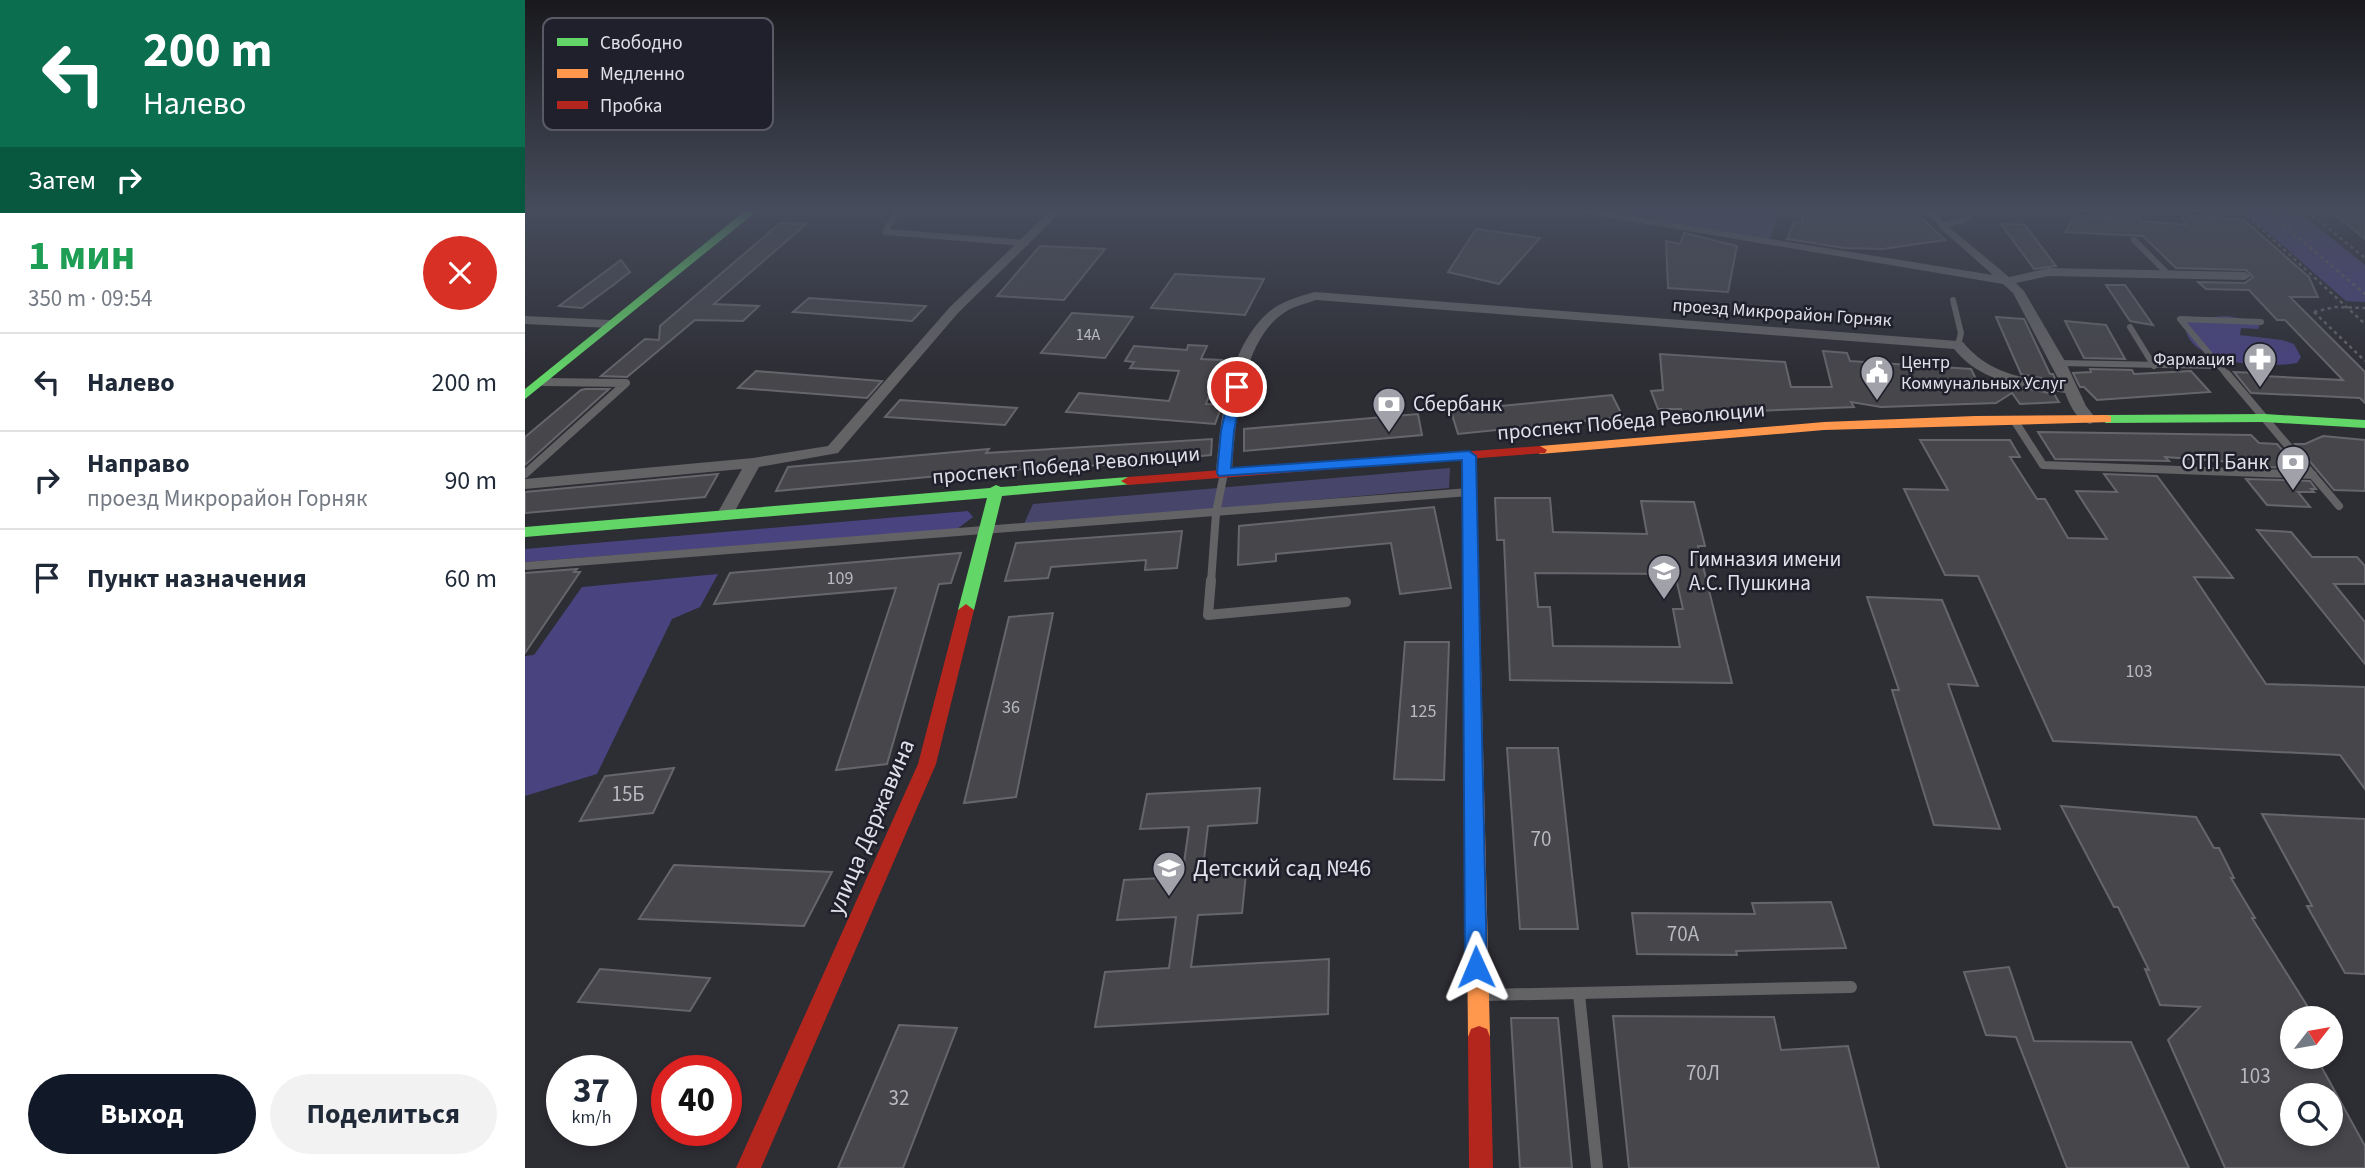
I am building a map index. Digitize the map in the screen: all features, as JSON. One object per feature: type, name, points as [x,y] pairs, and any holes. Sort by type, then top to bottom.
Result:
[{"type":"main road","points":[[525,395],[684,266]]},
{"type":"main road","name":"проспект Победа Революции","points":[[525,532],[996,490],[1469,456],[1824,426],[2014,420],[2265,418],[2365,424]]},
{"type":"main road","points":[[1469,456],[1481,1168]]},
{"type":"main road","name":"улица Державина","points":[[748,1168],[927,764],[996,490]]},
{"type":"street","points":[[525,484],[753,463],[833,450],[954,310],[1002,266]]},
{"type":"street","points":[[1911,266],[2007,281],[2049,272],[2245,276]]},
{"type":"street","points":[[1987,266],[2018,290],[2059,363],[2079,408],[2090,420]]},
{"type":"street","name":"проезд Микрорайон Горняк","points":[[1224,473],[1230,417],[1252,343],[1273,314],[1315,296],[1958,345]]},
{"type":"street","points":[[525,320],[610,324]]},
{"type":"street","points":[[1958,345],[1975,364],[1998,377],[2070,389]]},
{"type":"street","points":[[725,514],[753,463]]},
{"type":"lane","points":[[2160,266],[2168,274]]},
{"type":"lane","points":[[1953,300],[1961,333],[1958,345]]},
{"type":"lane","points":[[2261,322],[2180,319],[2217,366],[2339,506]]},
{"type":"lane","points":[[2130,327],[2154,366]]},
{"type":"lane","points":[[2059,363],[2217,366]]},
{"type":"lane","points":[[525,474],[626,383],[542,382]]},
{"type":"lane","points":[[2014,420],[2043,465],[2313,475]]},
{"type":"lane","points":[[1224,473],[1216,513],[1208,615],[1346,602]]},
{"type":"lane","points":[[525,566],[985,533],[1469,492]]},
{"type":"lane","points":[[1476,995],[1851,987]]},
{"type":"lane","points":[[1579,994],[1597,1168]]},
{"type":"path","points":[[2302,266],[2364,323]]},
{"type":"path","points":[[2331,266],[2365,294]]},
{"type":"path","points":[[2365,308],[2335,307],[2314,312],[2365,361]]},
{"type":"shaded area","points":[[2306,266],[2365,266],[2365,302],[2346,301]]},
{"type":"shaded area","points":[[2227,316],[2261,322],[2258,329],[2241,328],[2240,335],[2294,344],[2301,357],[2297,363],[2240,363],[2211,355],[2190,340],[2184,319]]},
{"type":"shaded area","points":[[1450,468],[1449,488],[1023,526],[1033,504]]},
{"type":"shaded area","points":[[968,511],[973,517],[957,529],[525,562],[525,549]]},
{"type":"shaded area","points":[[718,574],[700,607],[672,619],[597,774],[525,796],[525,656],[534,655],[582,587]]},
{"type":"building","points":[[614,266],[625,266],[630,272],[582,308],[559,306]]},
{"type":"building","points":[[730,266],[758,266],[714,304],[759,306],[743,321],[695,320],[627,377],[601,376],[645,339],[659,340],[660,326]]},
{"type":"building","points":[[1023,266],[1092,266],[1064,300],[997,296]]},
{"type":"building","points":[[1452,266],[1515,266],[1499,284],[1448,272]]},
{"type":"building","points":[[1667,266],[1733,266],[1728,292],[1668,288]]},
{"type":"building","points":[[2031,266],[2056,266],[2034,269]]},
{"type":"building","points":[[2173,266],[2296,266],[2309,277],[2318,297],[2290,297],[2365,372],[2365,403],[2360,398],[2251,393],[2234,372],[2343,380],[2285,320],[2277,320],[2249,290],[2206,289],[2198,282],[2245,283],[2253,277],[2246,270],[2176,268]]},
{"type":"building","points":[[1175,274],[1264,279],[1245,315],[1151,308]]},
{"type":"building","points":[[2106,285],[2125,285],[2153,325],[2130,321]]},
{"type":"building","points":[[809,298],[926,306],[912,321],[793,312]]},
{"type":"building","points":[[1072,313],[1133,317],[1105,358],[1041,353]]},
{"type":"building","points":[[1996,317],[2024,319],[2050,374],[2053,374],[2056,381],[2021,374]]},
{"type":"building","points":[[2065,321],[2106,325],[2125,359],[2084,358]]},
{"type":"building","points":[[1188,345],[1207,346],[1201,359],[1222,360],[1206,404],[1222,405],[1215,424],[1066,412],[1079,393],[1169,401],[1179,371],[1130,368],[1134,362],[1125,361],[1134,346],[1187,350]]},
{"type":"building","points":[[1823,351],[1847,353],[1850,361],[1971,369],[1977,381],[2054,394],[2059,402],[2020,404],[2012,393],[1996,403],[1881,407],[1851,402],[1854,407],[1683,414],[1681,409],[1658,409],[1651,391],[1663,390],[1660,354],[1785,362],[1791,387],[1832,387]]},
{"type":"building","points":[[2090,369],[2132,370],[2134,374],[2191,371],[2210,392],[2097,400],[2084,387],[2080,387],[2073,373],[2091,372]]},
{"type":"building","points":[[756,371],[882,381],[867,398],[738,388]]},
{"type":"building","points":[[609,389],[525,465],[525,437],[581,390]]},
{"type":"building","points":[[1612,395],[1623,417],[1458,434],[1451,411]]},
{"type":"building","points":[[900,400],[1017,408],[1005,425],[885,417]]},
{"type":"building","points":[[1418,414],[1422,435],[1244,451],[1244,429]]},
{"type":"building","points":[[2038,432],[2251,435],[2259,443],[2277,444],[2298,468],[2235,466],[2232,462],[2165,457],[2169,461],[2055,459]]},
{"type":"building","points":[[2323,436],[2365,440],[2365,491],[2334,490],[2295,444],[2305,444]]},
{"type":"building","points":[[1212,439],[1211,455],[776,491],[788,467],[989,449],[986,453]]},
{"type":"building","points":[[1920,440],[2010,440],[2020,457],[2010,457],[2037,499],[2045,499],[2068,538],[2107,539],[2076,491],[2117,492],[2104,474],[2157,476],[2233,578],[2194,577],[2266,684],[2365,687],[2365,789],[2340,755],[2053,741],[1978,576],[1945,575],[1904,489],[1948,490]]},
{"type":"building","points":[[718,474],[705,497],[525,513],[525,492]]},
{"type":"building","points":[[2246,479],[2310,481],[2316,489],[2311,489],[2314,492],[2298,492],[2310,507],[2267,505]]},
{"type":"building","points":[[1495,498],[1550,498],[1553,532],[1647,534],[1641,501],[1694,502],[1705,546],[1698,546],[1732,683],[1510,680],[1504,540],[1497,540]],"holes":[[[1535,573],[1675,574],[1683,609],[1673,609],[1680,647],[1553,646],[1550,607],[1538,607]]]},
{"type":"building","points":[[1434,507],[1451,588],[1400,594],[1391,543],[1276,554],[1276,561],[1238,565],[1239,526]]},
{"type":"building","points":[[2257,530],[2291,532],[2312,557],[2357,557],[2365,566],[2365,584],[2334,584],[2365,622],[2365,664]]},
{"type":"building","points":[[1182,531],[1177,568],[1145,570],[1146,560],[1051,567],[1048,578],[1005,581],[1016,543]]},
{"type":"building","points":[[961,553],[951,583],[939,584],[887,764],[836,770],[896,588],[714,604],[730,573]]},
{"type":"building","points":[[577,569],[574,572],[580,572],[525,653],[525,573]]},
{"type":"building","points":[[1867,597],[1942,600],[1978,686],[1948,684],[2000,829],[1934,825],[1892,690],[1899,690]]},
{"type":"building","points":[[1053,613],[1016,797],[964,803],[1009,617]]},
{"type":"building","points":[[1405,642],[1449,642],[1444,780],[1394,779]]},
{"type":"building","points":[[1507,748],[1558,748],[1578,929],[1520,929]]},
{"type":"building","points":[[674,768],[653,813],[580,821],[605,776]]},
{"type":"building","points":[[1260,788],[1257,823],[1208,826],[1202,876],[1246,873],[1242,913],[1198,915],[1191,967],[1329,959],[1328,1014],[1095,1027],[1105,972],[1169,968],[1176,917],[1117,920],[1124,880],[1182,877],[1189,827],[1140,829],[1147,794]]},
{"type":"building","points":[[2061,806],[2196,817],[2214,848],[2219,848],[2234,878],[2231,878],[2255,918],[2252,918],[2307,1006],[2280,1006],[2280,1069],[2323,1069],[2330,1083],[2280,1083],[2280,1146],[2343,1146],[2343,1106],[2365,1146],[2365,1168],[2225,1168],[2168,1040],[2200,1007],[2160,1005],[2145,969],[2149,970],[2118,907],[2114,907]]},
{"type":"building","points":[[2262,814],[2365,819],[2365,974],[2345,973],[2307,906],[2312,906]]},
{"type":"building","points":[[674,865],[832,872],[804,926],[639,919]]},
{"type":"building","points":[[1831,902],[1846,948],[1736,951],[1737,955],[1637,954],[1632,913],[1755,914],[1752,903]]},
{"type":"building","points":[[2009,967],[2034,1041],[2131,1042],[2189,1168],[2067,1168],[2016,1037],[1986,1035],[1964,972]]},
{"type":"building","points":[[600,969],[710,978],[690,1011],[578,1002]]},
{"type":"building","points":[[1613,1016],[1774,1017],[1781,1050],[1848,1046],[1879,1168],[1629,1168]]},
{"type":"building","points":[[1511,1018],[1558,1018],[1572,1168],[1520,1168]]},
{"type":"building","points":[[899,1025],[957,1028],[903,1168],[838,1168]]},
{"type":"traffic: fast","points":[[525,395],[685,266]]},
{"type":"traffic: fast","points":[[2106,419],[2265,418],[2365,424]]},
{"type":"traffic: fast","points":[[525,532],[1128,481]]},
{"type":"traffic: fast","points":[[966,610],[996,490]]},
{"type":"traffic: slow","points":[[1540,450],[1824,426],[1975,420],[2106,419]]},
{"type":"traffic: slow","points":[[1469,456],[1479,1037]]},
{"type":"traffic: jam","points":[[1128,481],[1540,450]]},
{"type":"traffic: jam","points":[[748,1168],[927,764],[966,610]]},
{"type":"traffic: jam","points":[[1479,1037],[1481,1168]]},
{"type":"place","name":"Фармация","points":[[2260,389]]},
{"type":"place","name":"Центр Коммунальных Услуг","points":[[1877,402]]},
{"type":"place","name":"Сбербанк","points":[[1389,434]]},
{"type":"place","name":"ОТП Банк","points":[[2293,492]]},
{"type":"place","name":"Гимназия имени А.С. Пушкина","points":[[1664,601]]},
{"type":"place","name":"Детский сад №46","points":[[1169,898]]},
{"type":"route","points":[[1237,387],[1227,431],[1224,473],[1469,456],[1476,967]]}]
